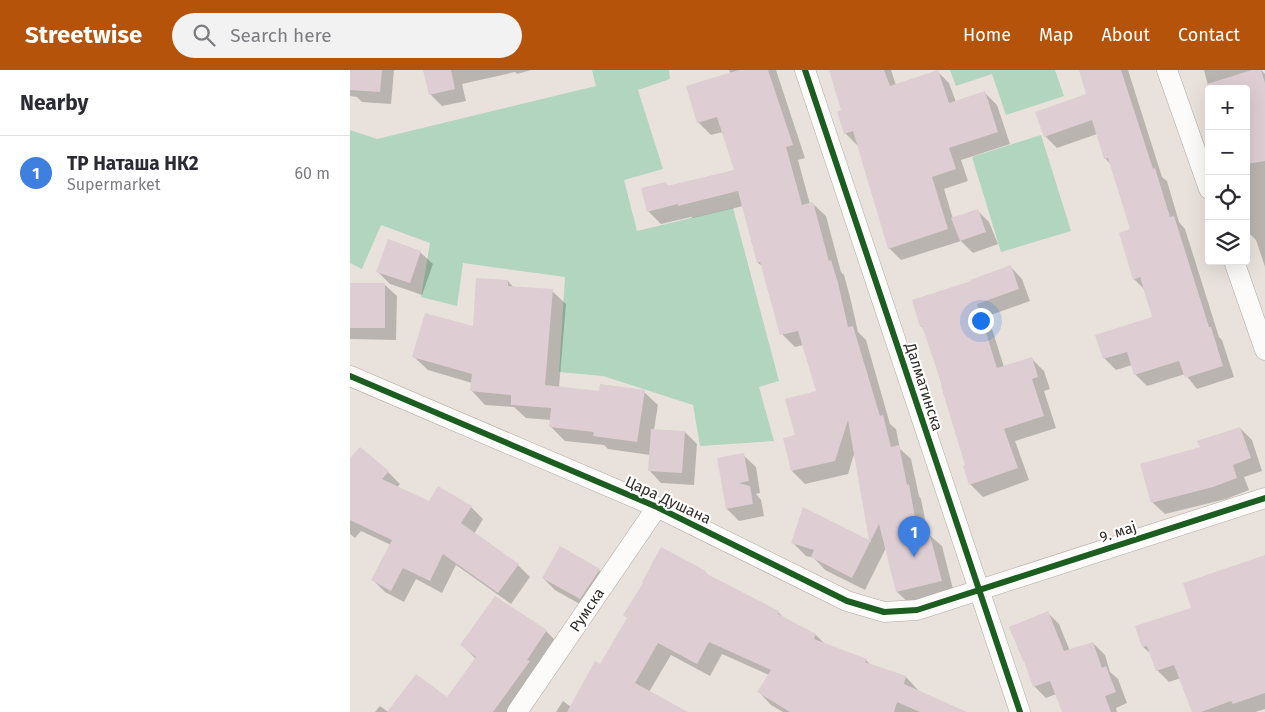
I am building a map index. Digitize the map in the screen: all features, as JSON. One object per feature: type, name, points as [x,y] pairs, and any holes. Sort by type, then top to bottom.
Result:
[{"type":"street","name":"Далматинска","points":[[804,70],[1020,712]]},
{"type":"street","points":[[1167,70],[1205,178]]},
{"type":"street","points":[[1235,265],[1265,350]]},
{"type":"street","name":"Цара Душана","points":[[350,376],[657,507],[847,601],[884,612],[917,610],[978,590]]},
{"type":"street","name":"9. мај","points":[[978,590],[1265,498]]},
{"type":"street","name":"Румска","points":[[516,712],[657,507]]},
{"type":"green space","points":[[592,70],[669,70],[670,79],[638,90],[663,169],[624,180],[637,231],[733,208],[779,381],[759,387],[774,441],[700,446],[693,405],[603,376],[559,372],[565,277],[463,263],[457,306],[421,297],[430,243],[381,225],[362,269],[350,263],[350,130],[377,139],[596,86]]},
{"type":"green space","points":[[950,70],[1055,70],[1064,96],[1006,115],[992,74],[956,86]]},
{"type":"green space","points":[[1041,135],[1071,231],[1001,252],[972,157]]},
{"type":"building","points":[[350,70],[382,70],[380,92],[350,90]]},
{"type":"building","points":[[423,70],[451,70],[455,89],[429,95]]},
{"type":"building","points":[[739,70],[768,70],[793,145],[786,147],[802,205],[813,202],[829,261],[831,260],[838,283],[848,327],[853,326],[880,416],[883,415],[891,447],[899,445],[907,485],[909,484],[918,535],[929,532],[942,581],[896,592],[879,524],[852,578],[811,557],[814,550],[791,543],[803,507],[869,540],[848,420],[835,461],[791,471],[783,438],[795,435],[785,399],[816,391],[798,331],[780,335],[760,262],[757,263],[738,191],[647,212],[641,188],[666,182],[667,186],[734,170],[717,117],[697,123],[686,86]]},
{"type":"building","points":[[829,70],[884,70],[890,86],[938,70],[949,103],[985,91],[998,132],[949,148],[956,169],[932,177],[948,229],[888,249],[853,131],[844,134],[837,112],[841,110]]},
{"type":"building","points":[[1079,70],[1121,70],[1170,217],[1174,216],[1223,366],[1185,378],[1179,361],[1134,375],[1127,352],[1103,359],[1095,335],[1152,317],[1140,277],[1133,280],[1119,233],[1130,229],[1108,158],[1104,159],[1092,120],[1044,137],[1035,112],[1086,94]]},
{"type":"building","points":[[1252,70],[1261,70],[1265,83],[1265,161],[1250,163],[1250,85],[1207,84]]},
{"type":"building","points":[[978,209],[986,232],[960,241],[951,218]]},
{"type":"building","points":[[388,239],[421,251],[410,283],[376,272]]},
{"type":"building","points":[[1011,265],[1019,289],[977,304],[997,368],[1032,357],[1038,377],[1032,379],[1044,416],[1004,429],[1018,468],[969,485],[942,385],[912,300],[971,281]]},
{"type":"building","points":[[476,278],[508,280],[508,286],[553,289],[545,385],[599,391],[600,384],[645,390],[637,442],[593,436],[594,432],[549,427],[551,408],[511,405],[511,395],[470,391],[472,374],[412,357],[425,313],[473,326]]},
{"type":"building","points":[[350,283],[385,283],[385,328],[350,328]]},
{"type":"building","points":[[1240,427],[1251,458],[1233,465],[1237,478],[1213,487],[1151,503],[1140,464],[1200,447],[1197,441]]},
{"type":"building","points":[[651,429],[685,431],[682,473],[648,471]]},
{"type":"building","points":[[360,447],[389,471],[382,479],[429,501],[438,486],[472,506],[461,523],[519,564],[498,593],[443,554],[430,581],[403,568],[391,591],[371,580],[392,540],[350,520],[350,458]]},
{"type":"building","points":[[744,453],[749,481],[739,483],[750,486],[753,504],[726,509],[717,458]]},
{"type":"building","points":[[560,546],[600,569],[580,599],[542,578]]},
{"type":"building","points":[[661,547],[706,571],[705,573],[779,611],[778,614],[816,634],[814,639],[867,659],[865,662],[906,676],[904,684],[967,712],[920,712],[897,702],[894,712],[790,712],[757,692],[771,670],[709,642],[697,664],[658,643],[635,683],[688,712],[567,712],[595,661],[600,664],[627,618],[623,615],[643,583]]},
{"type":"building","points":[[1265,555],[1265,693],[1233,704],[1231,701],[1201,712],[1192,712],[1174,665],[1156,671],[1147,646],[1142,647],[1135,626],[1191,608],[1183,583]]},
{"type":"building","points":[[495,596],[547,630],[527,660],[530,661],[493,712],[387,712],[416,674],[447,697],[476,657],[460,645]]},
{"type":"building","points":[[1048,611],[1064,651],[1093,642],[1102,668],[1106,666],[1116,692],[1105,696],[1111,712],[1062,712],[1050,681],[1033,687],[1009,627]]},
{"type":"cycle path","points":[[805,70],[1020,712]]},
{"type":"cycle path","points":[[350,376],[657,507],[847,601],[884,612],[917,610],[1265,498]]},
{"type":"place","name":"ТР Наташа НК2","points":[[914,557]]}]
